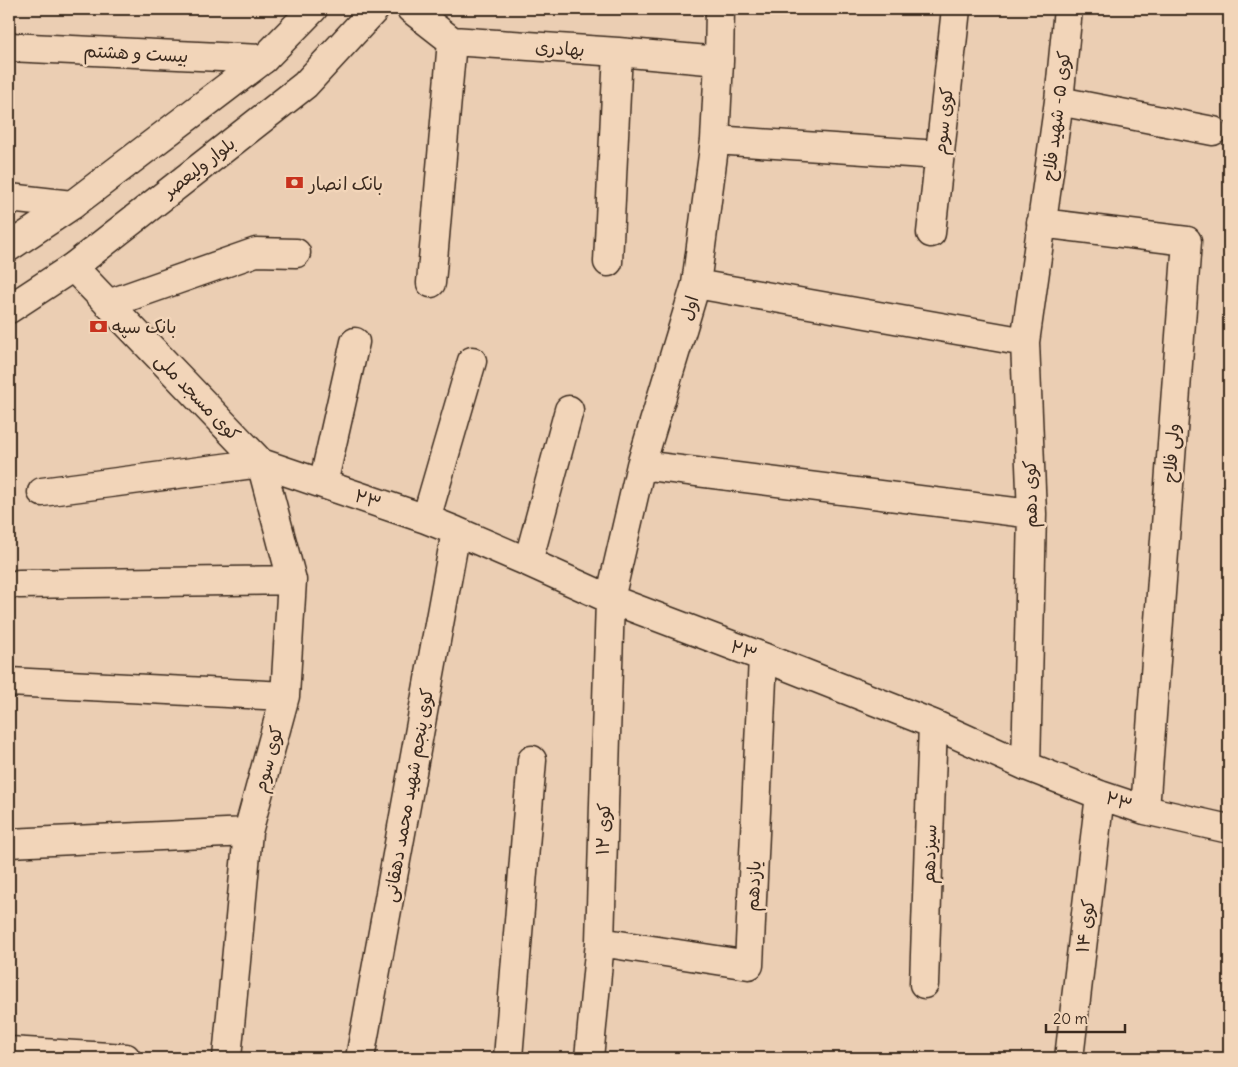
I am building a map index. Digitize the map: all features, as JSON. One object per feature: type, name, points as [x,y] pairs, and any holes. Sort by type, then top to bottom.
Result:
[{"type":"street","points":[[9,247],[72,205],[264,59],[313,9]]},
{"type":"street","name":"بلوار ولیعصر","points":[[9,309],[72,267],[305,85],[375,9]]},
{"type":"street","points":[[411,9],[452,41],[431,283]]},
{"type":"street","name":"اول","points":[[610,599],[641,465],[696,284],[715,140],[720,9]]},
{"type":"street","name":"کوی سوم","points":[[931,233],[956,9]]},
{"type":"street","name":"کوی ۵- شهید فلاح","points":[[1042,223],[1059,101],[1068,9]]},
{"type":"street","name":"بهادری","points":[[452,41],[719,61]]},
{"type":"street","name":"بیست و هشتم","points":[[9,47],[264,59]]},
{"type":"street","points":[[608,262],[618,52]]},
{"type":"street","points":[[1059,101],[1213,131]]},
{"type":"street","points":[[715,140],[939,155]]},
{"type":"street","points":[[9,198],[72,205]]},
{"type":"street","name":"کوی دهم","points":[[1026,766],[1032,514],[1025,342],[1042,223]]},
{"type":"street","name":"ولی فلاح","points":[[1042,223],[1186,241],[1145,810]]},
{"type":"street","points":[[108,304],[256,252],[296,253]]},
{"type":"street","name":"کوی مسجد ملی","points":[[72,267],[261,463]]},
{"type":"street","points":[[696,284],[1025,342]]},
{"type":"street","points":[[323,484],[356,342]]},
{"type":"street","points":[[426,520],[472,361]]},
{"type":"street","points":[[528,562],[569,410]]},
{"type":"street","points":[[42,492],[261,463]]},
{"type":"street","name":"کوی سوم","points":[[227,1058],[248,832],[285,696],[292,580],[261,463]]},
{"type":"street","name":"۲۳","points":[[261,463],[456,531],[610,599],[933,724],[1026,766],[1100,795],[1145,810],[1229,829]]},
{"type":"street","points":[[641,465],[1032,514]]},
{"type":"street","name":"کوی پنجم شهید محمد دهقانی","points":[[360,1058],[456,531]]},
{"type":"street","points":[[20,584],[292,580]]},
{"type":"street","name":"کوی ۱۲","points":[[590,1058],[600,942],[610,599]]},
{"type":"street","name":"یازدهم","points":[[600,942],[750,965],[763,657]]},
{"type":"street","points":[[9,682],[285,696]]},
{"type":"street","name":"سیزدهم","points":[[924,984],[933,724]]},
{"type":"street","points":[[508,1058],[532,760]]},
{"type":"street","name":"کوی ۱۴","points":[[1069,1058],[1100,795]]},
{"type":"street","points":[[9,843],[248,832]]},
{"type":"street","points":[[9,1051],[126,1058]]},
{"type":"place","name":"بانک انصار","points":[[295,183]]},
{"type":"place","name":"بانک سپه","points":[[98,326]]}]
